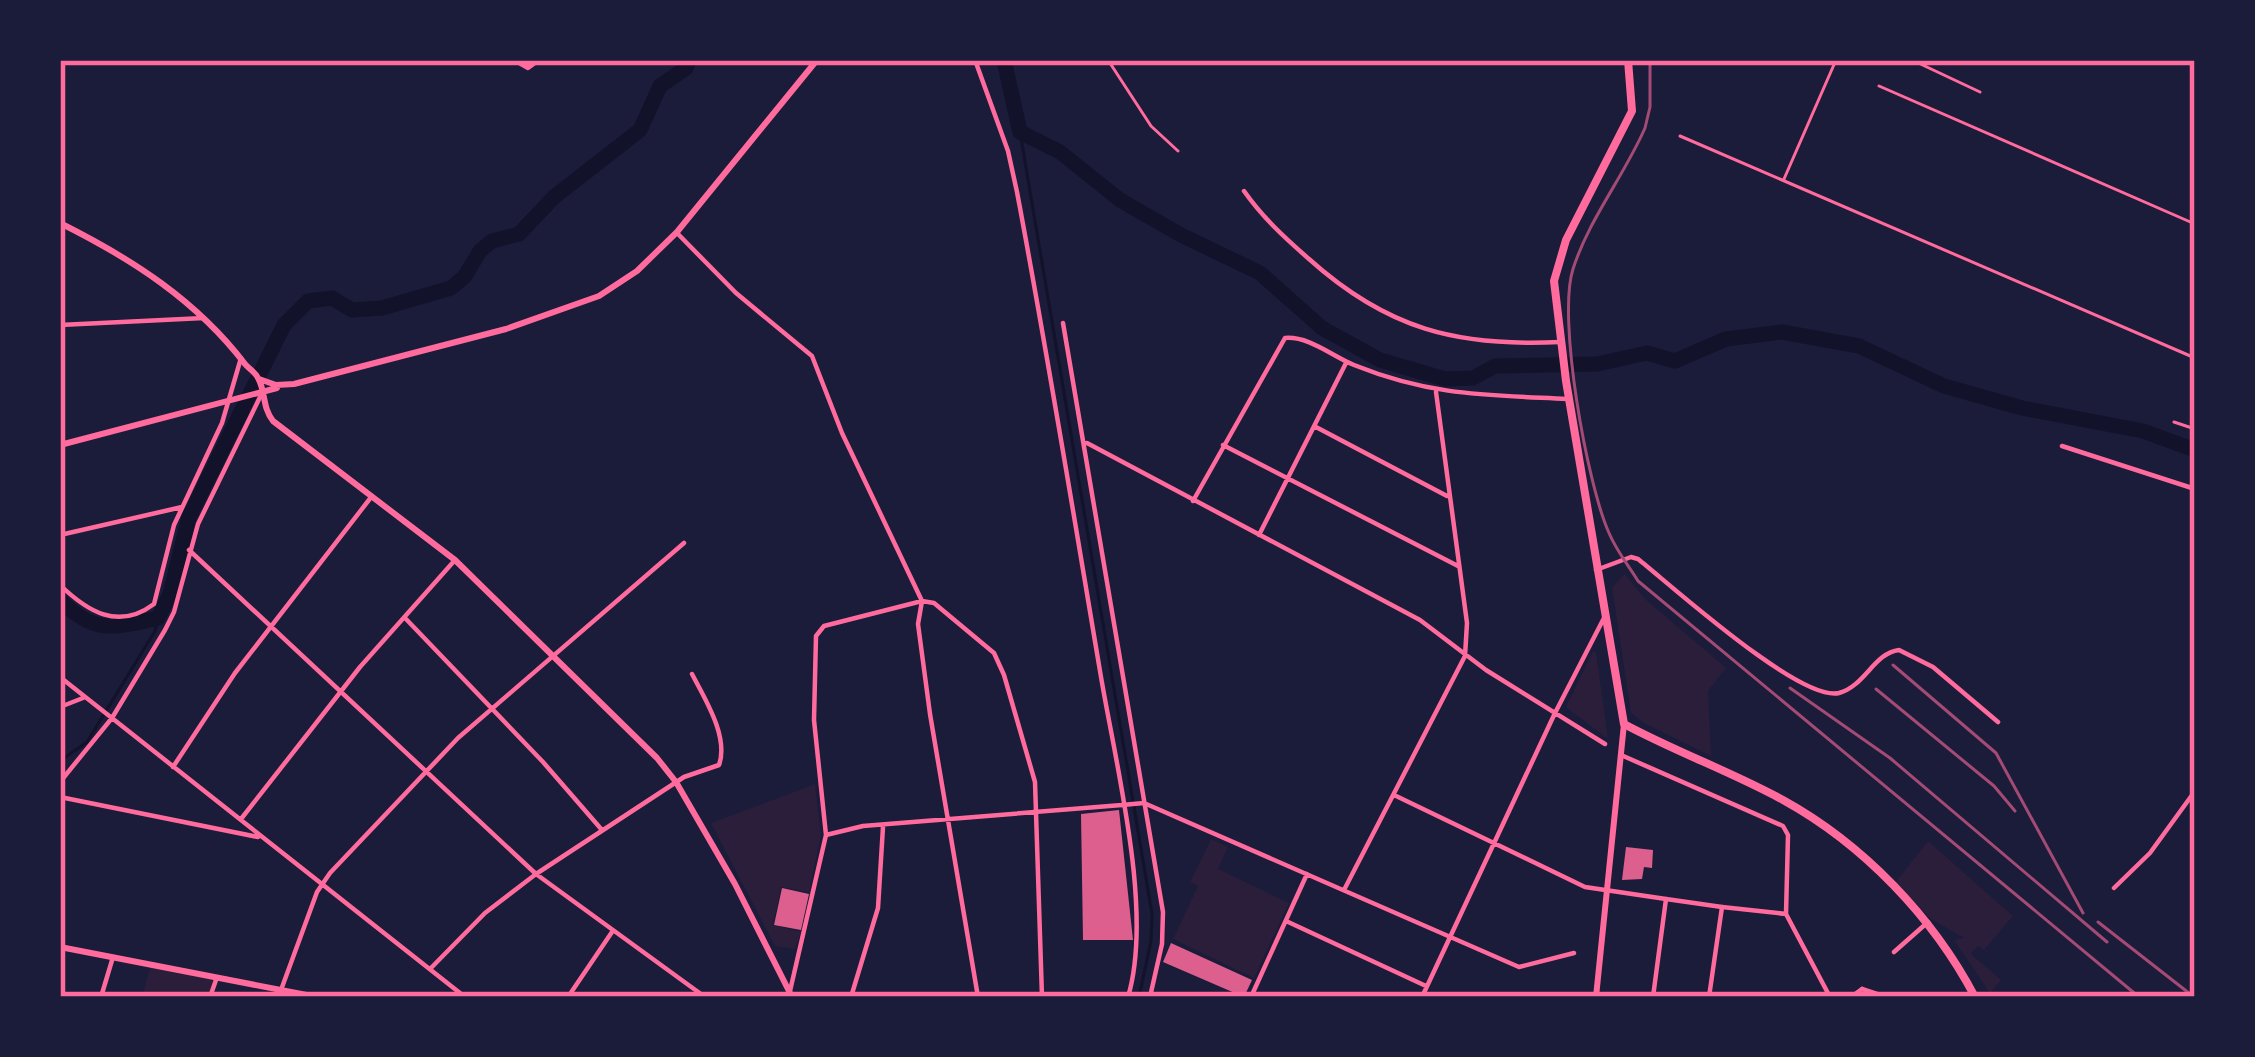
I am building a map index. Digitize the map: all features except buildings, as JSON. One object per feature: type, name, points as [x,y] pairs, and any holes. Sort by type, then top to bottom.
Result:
[{"type":"main road","points":[[1628,60],[1633,95],[1626,128],[1558,262],[1554,302],[1624,724],[1767,791],[1805,814],[1867,863],[1928,922],[1975,997]]},
{"type":"street","points":[[514,60],[528,68],[539,60]]},
{"type":"street","points":[[60,445],[572,308],[618,284],[677,232],[817,60]]},
{"type":"street","points":[[975,60],[1008,151],[1017,192],[1122,805],[1139,922],[1136,970],[1128,997]]},
{"type":"street","points":[[1244,191],[1261,215],[1329,276],[1396,321],[1477,342],[1560,342]]},
{"type":"street","points":[[60,223],[131,259],[235,346],[260,379],[284,386]]},
{"type":"street","points":[[677,232],[736,293],[812,356],[842,433],[922,602],[918,624],[977,997]]},
{"type":"street","points":[[60,325],[204,318]]},
{"type":"street","points":[[1063,323],[1163,912],[1162,944],[1150,997]]},
{"type":"street","points":[[1193,501],[1285,338],[1300,339],[1346,362],[1436,392],[1568,399]]},
{"type":"street","points":[[60,585],[98,614],[148,609],[158,596],[182,507],[234,400],[241,358]]},
{"type":"street","points":[[1259,535],[1346,362]]},
{"type":"street","points":[[60,782],[110,716],[174,612],[189,550],[258,394],[260,379]]},
{"type":"street","points":[[1344,890],[1465,656],[1467,622],[1436,392]]},
{"type":"street","points":[[258,394],[273,421],[455,560],[657,758],[735,884],[791,994]]},
{"type":"street","points":[[1314,426],[1450,497]]},
{"type":"street","points":[[1084,442],[1420,620],[1465,656],[1605,744]]},
{"type":"street","points":[[1223,445],[1460,567]]},
{"type":"street","points":[[2062,446],[2195,489]]},
{"type":"street","points":[[173,767],[224,688],[372,496]]},
{"type":"street","points":[[60,536],[182,507]]},
{"type":"street","points":[[281,990],[322,883],[491,708],[684,543]]},
{"type":"street","points":[[189,550],[536,874],[705,997]]},
{"type":"street","points":[[1596,570],[1631,557],[1638,559],[1756,654],[1814,690],[1847,689],[1885,655],[1899,650],[1933,668],[1997,722]]},
{"type":"street","points":[[240,820],[340,691],[455,560]]},
{"type":"street","points":[[791,994],[826,836],[814,720],[816,636],[824,626],[922,602],[945,609],[994,653],[1032,766],[1042,997]]},
{"type":"street","points":[[404,617],[602,830]]},
{"type":"street","points":[[1422,997],[1604,618]]},
{"type":"street","points":[[430,969],[485,913],[536,874],[676,782],[722,761],[715,724],[692,674]]},
{"type":"street","points":[[60,677],[466,997]]},
{"type":"street","points":[[60,707],[86,697]]},
{"type":"street","points":[[1595,997],[1624,724]]},
{"type":"street","points":[[1621,754],[1783,826],[1788,836],[1786,914],[1830,997]]},
{"type":"street","points":[[2114,888],[2150,854],[2195,791]]},
{"type":"street","points":[[1394,795],[1585,887],[1786,914]]},
{"type":"street","points":[[60,797],[263,838]]},
{"type":"street","points":[[826,836],[884,825],[1144,803],[1519,967],[1574,953]]},
{"type":"street","points":[[850,997],[878,908],[884,825]]},
{"type":"street","points":[[1251,997],[1306,874]]},
{"type":"street","points":[[1653,997],[1666,899]]},
{"type":"street","points":[[1709,997],[1722,907]]},
{"type":"street","points":[[1286,921],[1426,986]]},
{"type":"street","points":[[1894,952],[1928,922]]},
{"type":"street","points":[[568,997],[613,931]]},
{"type":"street","points":[[60,947],[316,997]]},
{"type":"street","points":[[101,997],[113,957]]},
{"type":"street","points":[[211,997],[217,977]]},
{"type":"street","points":[[1851,997],[1862,989],[1886,997]]},
{"type":"lane","points":[[1108,60],[1151,126],[1178,151]]},
{"type":"lane","points":[[1783,180],[1836,60]]},
{"type":"lane","points":[[1912,60],[1980,92]]},
{"type":"lane","points":[[1879,86],[2195,224]]},
{"type":"lane","points":[[1680,136],[2195,358]]},
{"type":"lane","points":[[2174,422],[2195,429]]},
{"type":"shaded area","points":[[1625,574],[1644,598],[1726,668],[1708,691],[1711,756],[1631,713],[1612,587]]},
{"type":"shaded area","points":[[1596,652],[1608,739],[1566,707]]},
{"type":"shaded area","points":[[815,784],[821,835],[809,892],[781,887],[773,925],[801,932],[795,949],[775,946],[711,823]]},
{"type":"shaded area","points":[[1211,839],[1228,847],[1218,869],[1289,903],[1254,978],[1173,939],[1198,886],[1190,882]]},
{"type":"shaded area","points":[[1928,841],[2013,916],[1984,950],[1978,946],[1971,954],[2001,980],[1990,993],[1954,940],[1964,938],[1931,919],[1895,883]]},
{"type":"shaded area","points":[[151,964],[217,977],[211,997],[142,997]]},
{"type":"waterway","points":[[60,600],[84,619],[105,626],[158,618],[170,594],[189,517],[284,325],[308,301],[332,298],[352,310],[382,308],[451,288],[465,276],[480,251],[492,241],[519,234],[554,197],[640,130],[660,86],[686,68],[689,60]]},
{"type":"waterway","points":[[1004,60],[1020,132],[1060,152],[1120,200],[1260,273],[1322,328],[1380,360],[1445,379],[1473,378],[1495,366],[1597,364],[1647,353],[1675,361],[1726,339],[1782,332],[1859,346],[1944,386],[2022,408],[2143,431],[2195,450]]},
{"type":"waterway","points":[[1020,132],[1152,914],[1139,997]]},
{"type":"waterway","points":[[60,761],[87,742],[155,631],[158,618]]},
{"type":"railway","points":[[1650,60],[1645,128],[1588,233],[1569,292],[1577,401],[1600,510],[1612,539],[1638,581],[2139,997]]},
{"type":"railway","points":[[1893,665],[1996,753],[2083,913]]},
{"type":"railway","points":[[1790,688],[1890,758],[2107,942]]},
{"type":"railway","points":[[1876,689],[1994,786],[2015,811]]},
{"type":"railway","points":[[2098,922],[2194,997]]}]
